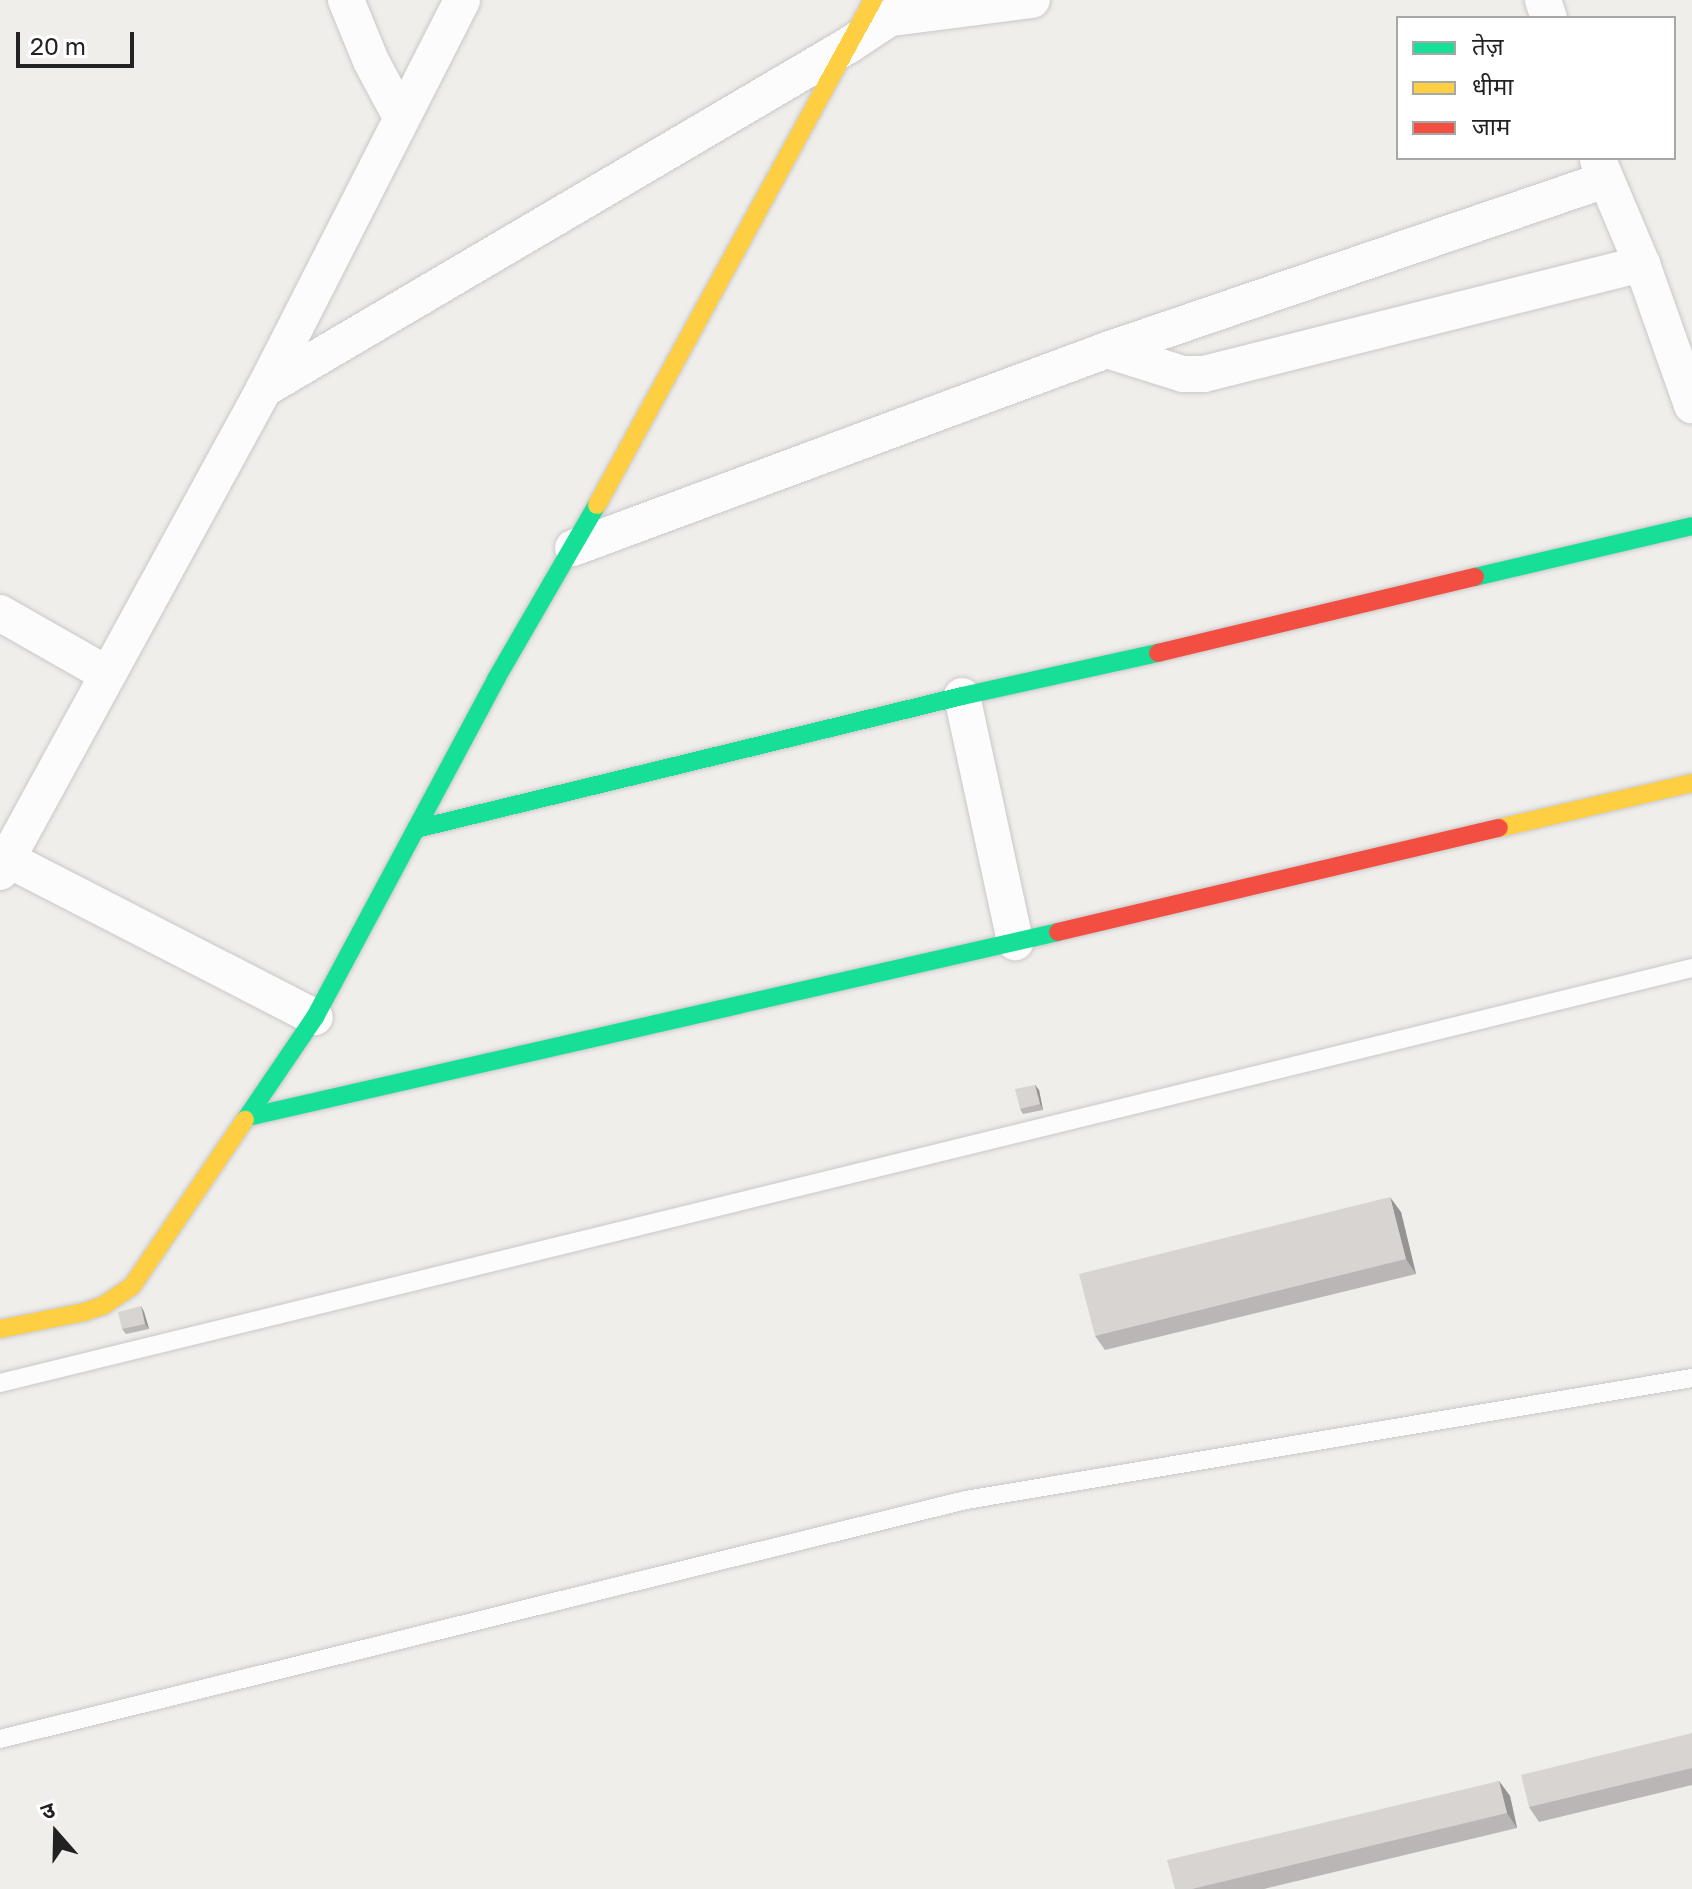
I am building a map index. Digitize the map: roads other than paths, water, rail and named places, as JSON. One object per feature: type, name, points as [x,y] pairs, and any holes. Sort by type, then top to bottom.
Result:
[{"type":"street","points":[[346,0],[371,61],[401,117]]},
{"type":"street","points":[[315,1017],[4,866],[264,389],[462,0]]},
{"type":"street","points":[[264,389],[849,45],[893,6],[1032,0]]},
{"type":"street","points":[[0,1329],[84,1312],[104,1305],[132,1286],[315,1017],[849,45]]},
{"type":"street","points":[[573,548],[1602,169],[1642,264],[1679,325],[1692,405]]},
{"type":"street","points":[[1107,350],[1183,374],[1204,374],[1642,264]]},
{"type":"street","points":[[416,829],[962,696],[1047,679],[1692,526]]},
{"type":"street","points":[[0,613],[107,674]]},
{"type":"street","points":[[962,696],[1015,942]]},
{"type":"street","points":[[248,1117],[1692,783]]},
{"type":"lane","points":[[0,1383],[1692,968]]},
{"type":"lane","points":[[0,1739],[966,1500],[1692,1378]]}]
